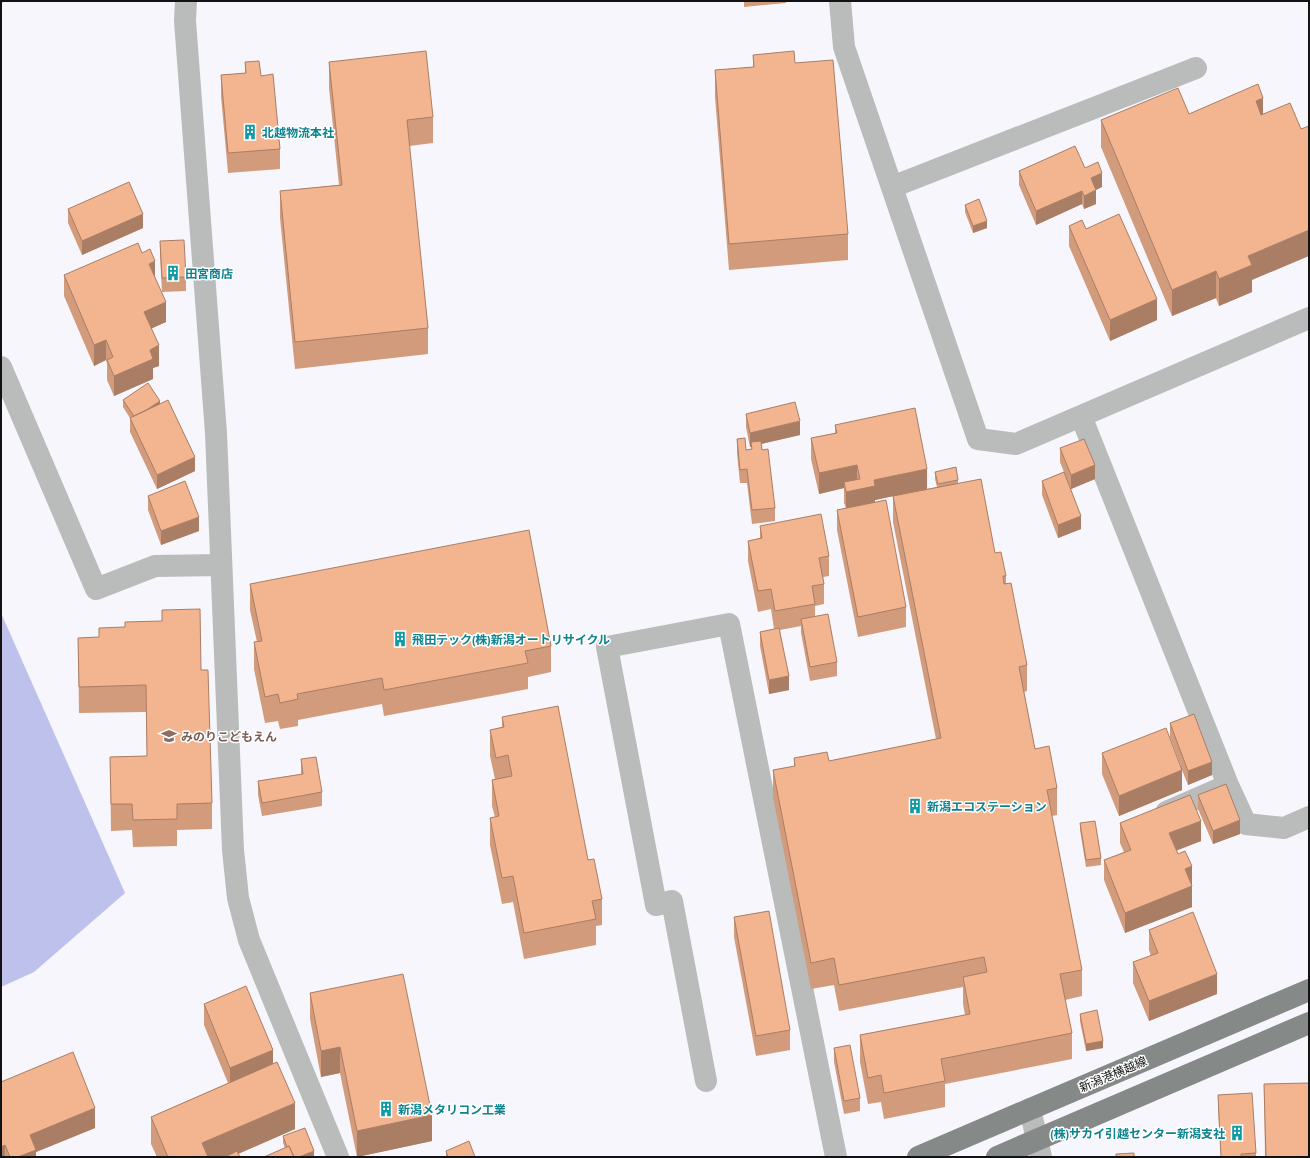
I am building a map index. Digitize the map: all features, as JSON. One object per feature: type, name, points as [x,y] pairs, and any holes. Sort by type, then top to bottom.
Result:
[{"type":"main road","name":"新潟港横越線","points":[[918,1157],[1309,990]]},
{"type":"main road","points":[[998,1157],[1039,1148],[1309,1023]]},
{"type":"street","points":[[186,1],[185,21],[216,433],[233,850],[238,898],[249,940],[338,1157]]},
{"type":"street","points":[[840,1],[844,47],[978,439],[1016,444],[1309,318]]},
{"type":"street","points":[[892,187],[1196,68]]},
{"type":"street","points":[[1,368],[96,589],[155,566],[221,565]]},
{"type":"street","points":[[1081,416],[1228,785],[1246,824],[1284,828],[1309,817]]},
{"type":"street","points":[[706,1081],[672,901],[656,905],[607,647],[729,624],[836,1157]]},
{"type":"street","points":[[1149,819],[1228,785]]},
{"type":"street","points":[[1030,1109],[1039,1148]]},
{"type":"shaded area","points":[[1,613],[125,893],[34,972],[1,987]]},
{"type":"building","points":[[426,51],[433,117],[407,120],[428,328],[295,342],[280,191],[342,185],[329,62]]},
{"type":"building","points":[[794,51],[795,63],[833,60],[848,234],[729,244],[715,70],[754,67],[753,55]]},
{"type":"building","name":"北越物流本社","points":[[259,61],[261,76],[273,74],[280,149],[228,153],[221,75],[246,73],[245,62]]},
{"type":"building","points":[[1258,84],[1263,98],[1256,101],[1261,115],[1290,103],[1301,129],[1309,126],[1309,230],[1248,256],[1252,265],[1219,279],[1216,271],[1172,290],[1101,120],[1178,88],[1189,114]]},
{"type":"building","points":[[1075,146],[1085,168],[1098,162],[1102,173],[1091,178],[1096,190],[1084,196],[1082,191],[1036,211],[1019,171]]},
{"type":"building","points":[[129,182],[143,214],[82,241],[68,209]]},
{"type":"building","points":[[979,199],[987,221],[973,226],[965,205]]},
{"type":"building","points":[[1119,214],[1157,299],[1110,320],[1069,226],[1082,220],[1086,229]]},
{"type":"building","name":"田宮商店","points":[[184,240],[186,277],[162,278],[160,241]]},
{"type":"building","points":[[138,243],[142,253],[150,249],[155,261],[149,264],[166,302],[144,312],[159,345],[150,350],[153,359],[114,376],[107,360],[113,357],[106,340],[94,345],[64,275]]},
{"type":"building","points":[[148,383],[160,401],[134,416],[123,400]]},
{"type":"building","points":[[168,400],[195,457],[157,475],[130,418]]},
{"type":"building","points":[[795,402],[800,421],[750,433],[746,414]]},
{"type":"building","points":[[915,408],[927,469],[874,480],[875,486],[846,492],[844,482],[860,479],[857,465],[819,473],[811,438],[837,433],[835,425]]},
{"type":"building","points":[[745,438],[746,450],[752,449],[751,442],[761,441],[762,450],[768,449],[775,508],[752,510],[747,469],[740,470],[737,439]]},
{"type":"building","points":[[1084,439],[1095,465],[1071,475],[1060,448]]},
{"type":"building","points":[[956,467],[958,480],[938,484],[935,472]]},
{"type":"building","points":[[1064,472],[1081,516],[1058,525],[1042,481]]},
{"type":"building","name":"新潟エコステーション","points":[[981,479],[995,553],[1001,552],[1006,576],[1003,576],[1004,584],[1011,583],[1027,665],[1019,667],[1035,749],[1049,746],[1057,788],[1047,790],[1082,970],[1060,974],[1072,1033],[941,1059],[945,1081],[884,1093],[881,1075],[868,1078],[860,1035],[970,1014],[963,977],[987,972],[984,957],[839,985],[834,958],[811,963],[773,770],[795,766],[794,758],[827,752],[829,761],[941,738],[893,496]]},
{"type":"building","points":[[185,481],[199,517],[161,531],[148,496]]},
{"type":"building","points":[[886,500],[906,607],[858,617],[837,510]]},
{"type":"building","points":[[821,514],[829,556],[819,558],[824,584],[812,586],[815,604],[775,611],[771,589],[758,591],[748,541],[762,538],[760,526]]},
{"type":"building","name":"飛田テック(株)新潟オートリサイクル","points":[[529,530],[551,646],[525,651],[528,663],[384,690],[382,678],[297,694],[298,699],[280,703],[278,694],[265,697],[254,642],[262,641],[250,584]]},
{"type":"building","points":[[200,609],[201,670],[208,670],[212,803],[177,804],[177,819],[133,820],[132,804],[111,804],[110,757],[147,756],[146,685],[79,687],[78,638],[99,637],[99,628],[125,627],[125,622],[162,621],[162,610]]},
{"type":"building","points":[[828,614],[837,662],[810,667],[801,619]]},
{"type":"building","points":[[779,628],[789,676],[769,680],[760,632]]},
{"type":"building","points":[[558,706],[588,860],[594,859],[602,899],[592,901],[596,919],[524,933],[513,876],[502,878],[490,818],[499,816],[492,780],[512,776],[508,755],[496,758],[490,730],[504,727],[502,717]]},
{"type":"building","points":[[1194,714],[1212,762],[1188,771],[1170,723]]},
{"type":"building","points":[[1166,728],[1182,770],[1119,796],[1102,753]]},
{"type":"building","points":[[316,757],[322,792],[262,803],[258,781],[303,774],[301,759]]},
{"type":"building","points":[[1226,784],[1240,820],[1213,831],[1198,795]]},
{"type":"building","points":[[1190,795],[1201,821],[1169,833],[1178,854],[1185,851],[1192,866],[1185,869],[1192,886],[1125,913],[1104,860],[1131,850],[1120,823]]},
{"type":"building","points":[[1095,821],[1101,858],[1086,860],[1080,823]]},
{"type":"building","points":[[769,911],[790,1030],[756,1036],[734,917]]},
{"type":"building","points":[[1193,912],[1217,974],[1149,1001],[1133,962],[1158,953],[1149,930]]},
{"type":"building","name":"新潟メタリコン工業","points":[[403,974],[432,1115],[357,1131],[340,1047],[321,1051],[310,993]]},
{"type":"building","points":[[246,986],[273,1050],[230,1068],[204,1004]]},
{"type":"building","points":[[1097,1010],[1103,1041],[1086,1044],[1080,1014]]},
{"type":"building","points":[[850,1045],[860,1098],[844,1101],[834,1048]]},
{"type":"building","points":[[73,1052],[95,1108],[30,1135],[36,1150],[18,1157],[10,1157],[5,1145],[1,1147],[1,1082]]},
{"type":"building","points":[[277,1062],[295,1103],[202,1143],[208,1157],[168,1157],[151,1117]]},
{"type":"building","points":[[1309,1083],[1309,1157],[1266,1157],[1264,1084]]},
{"type":"building","name":"(株)サカイ引越センター新潟支社","points":[[1252,1093],[1256,1153],[1241,1154],[1241,1157],[1221,1157],[1218,1095]]},
{"type":"building","points":[[305,1128],[314,1151],[299,1157],[294,1157],[289,1146],[287,1147],[283,1136]]},
{"type":"building","points":[[469,1141],[475,1157],[448,1157],[446,1151]]},
{"type":"building","points":[[289,1146],[294,1157],[264,1157]]},
{"type":"building","points":[[237,1151],[240,1157],[225,1157]]},
{"type":"building","points":[[1134,1153],[1134,1157],[1116,1157],[1116,1154]]},
{"type":"place","name":"北越物流本社","points":[[250,132]]},
{"type":"place","name":"田宮商店","points":[[173,273]]},
{"type":"place","name":"飛田テック(株)新潟オートリサイクル","points":[[400,639]]},
{"type":"place","name":"みのりこどもえん","points":[[169,736]]},
{"type":"place","name":"新潟エコステーション","points":[[915,806]]},
{"type":"place","name":"新潟メタリコン工業","points":[[386,1109]]},
{"type":"place","name":"(株)サカイ引越センター新潟支社","points":[[1237,1133]]}]
